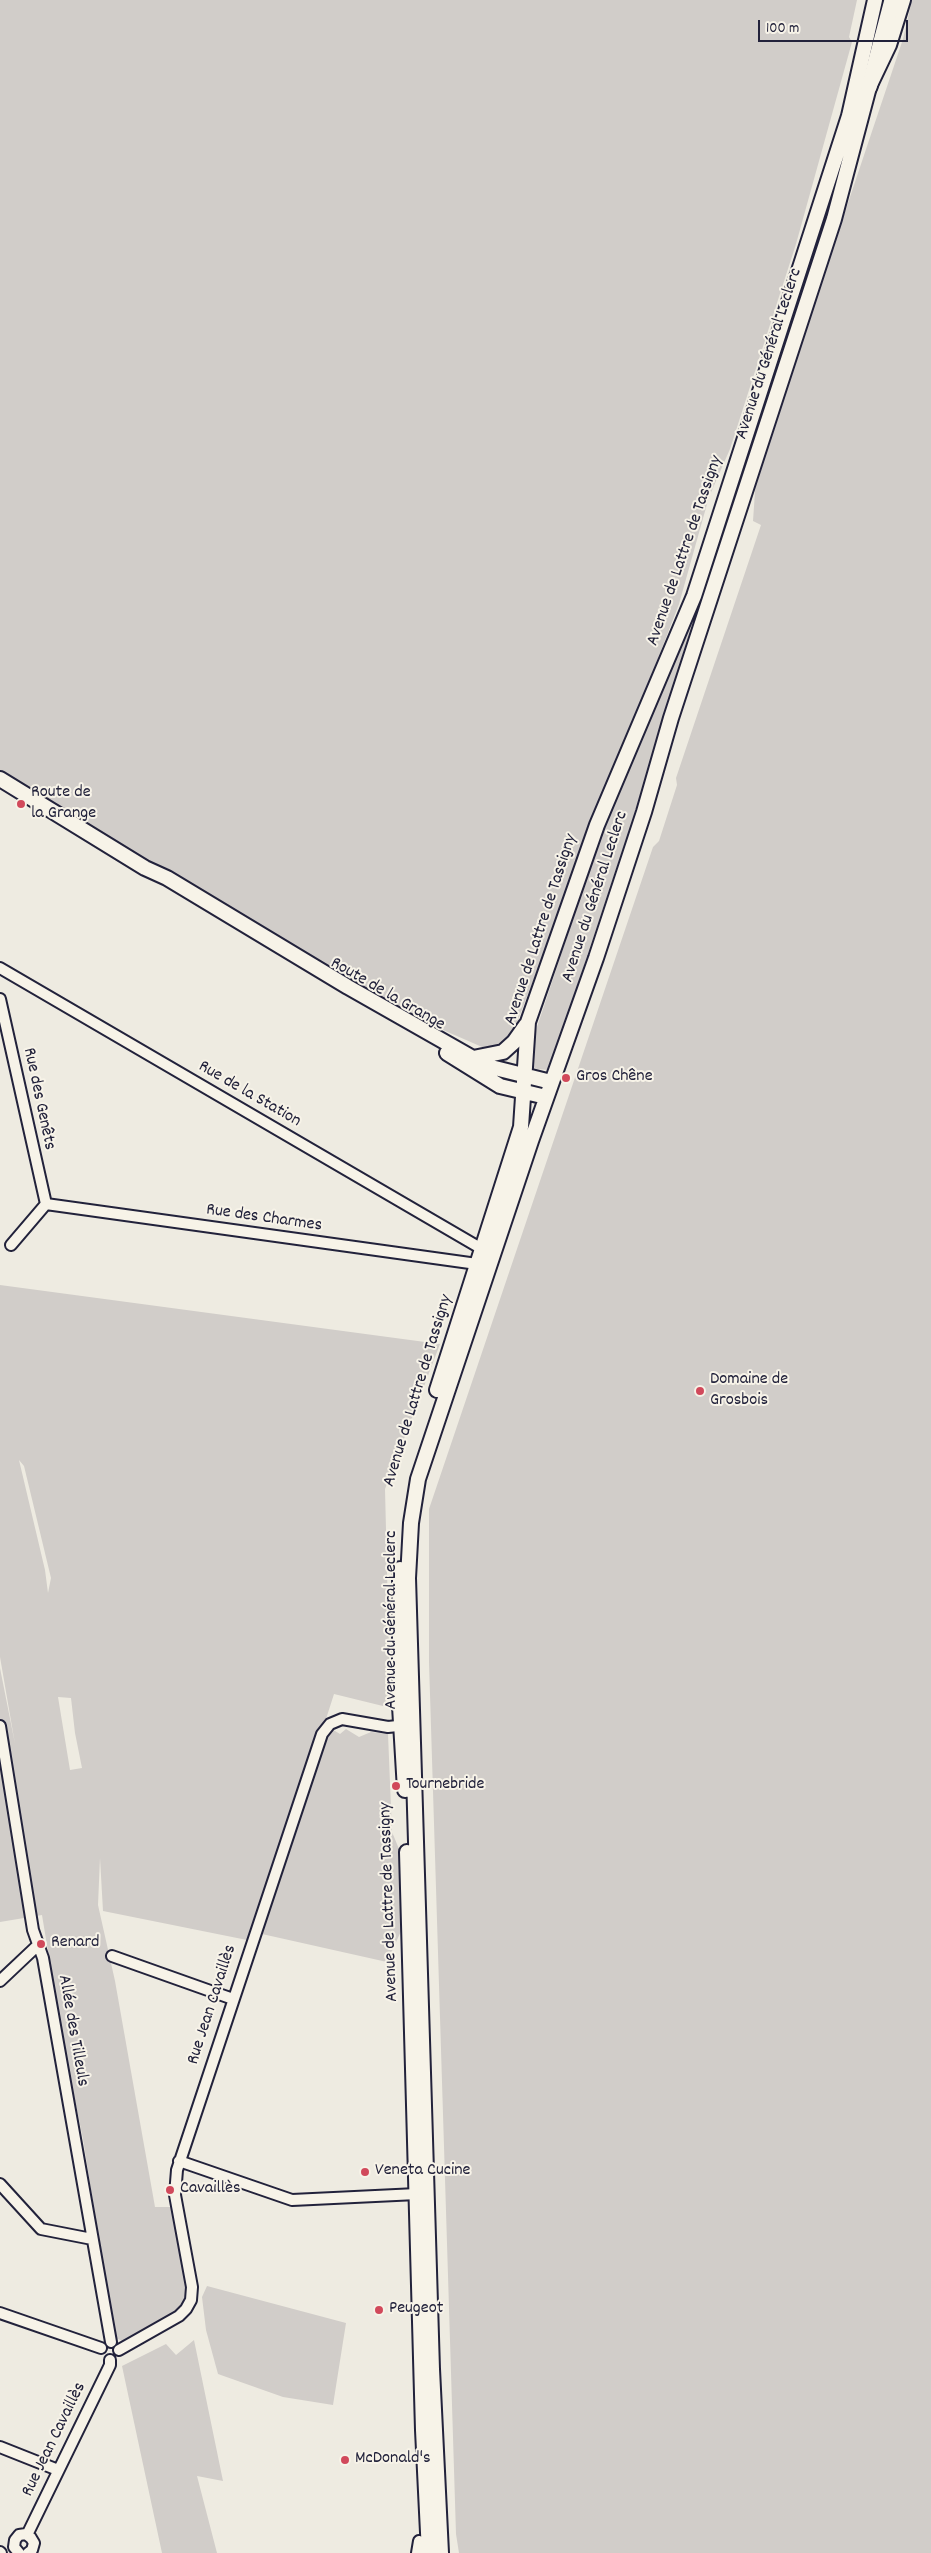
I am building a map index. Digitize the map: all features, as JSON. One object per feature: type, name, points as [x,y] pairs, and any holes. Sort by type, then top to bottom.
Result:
[{"type":"highway","points":[[869,87],[892,0]]},
{"type":"main road","name":"Avenue du Général Leclerc","points":[[783,324],[849,116],[875,0]]},
{"type":"main road","name":"Avenue du Général Leclerc","points":[[407,1725],[408,1578],[411,1523],[418,1479],[644,812],[671,718],[834,219],[869,87],[889,44],[903,0]]},
{"type":"main road","name":"Avenue de Lattre de Tassigny","points":[[429,2553],[423,2430],[407,1725],[399,1598],[402,1520],[406,1493],[413,1461],[515,1152],[523,1116],[523,1076],[528,1022],[598,825],[694,596],[783,324]]},
{"type":"main road","name":"Route de la Grange","points":[[0,779],[145,868],[167,878],[348,987],[471,1063],[500,1086],[546,1098]]},
{"type":"main road","name":"Route de la Grange","points":[[0,789],[152,880],[471,1063],[551,1082]]},
{"type":"main road","points":[[471,1063],[503,1052],[514,1042],[528,1022]]},
{"type":"main road","points":[[500,1086],[523,1116]]},
{"type":"main road","points":[[407,1725],[441,2553]]},
{"type":"street","name":"Rue de la Station","points":[[0,968],[482,1249]]},
{"type":"street","name":"Rue des Genêts","points":[[0,999],[46,1204]]},
{"type":"street","points":[[11,1245],[46,1204]]},
{"type":"street","name":"Rue des Charmes","points":[[46,1204],[477,1264]]},
{"type":"street","name":"Rue Jean Cavaillès","points":[[119,2350],[179,2316],[186,2309],[190,2300],[192,2286],[175,2195],[179,2161],[322,1734],[330,1724],[342,1719],[372,1725],[407,1725]]},
{"type":"street","name":"Allée des Tilleuls","points":[[0,1726],[37,1946],[42,1958],[111,2342]]},
{"type":"street","points":[[0,1981],[37,1946]]},
{"type":"street","points":[[112,1956],[233,1999]]},
{"type":"street","points":[[179,2161],[292,2200],[417,2194]]},
{"type":"street","points":[[0,2184],[41,2229],[92,2240]]},
{"type":"street","points":[[0,2313],[102,2348]]},
{"type":"street","points":[[111,2342],[116,2344],[119,2350],[118,2356],[110,2360],[103,2356],[102,2348],[105,2343],[111,2342]]},
{"type":"street","name":"Rue Jean Cavaillès","points":[[16,2552],[14,2543],[16,2537],[27,2535],[110,2366],[110,2360]]},
{"type":"street","points":[[0,2447],[58,2470]]},
{"type":"street","points":[[27,2535],[34,2543],[28,2553]]},
{"type":"street","points":[[417,2553],[419,2541]]},
{"type":"shaded area","points":[[0,0],[857,0],[849,37],[852,42],[796,244],[730,449],[709,497],[679,604],[516,1025],[503,1045],[489,1050],[411,1016],[0,776]]},
{"type":"shaded area","name":"Domaine de Grosbois","points":[[912,0],[931,0],[931,2553],[459,2553],[456,2534],[429,1662],[429,1509],[653,847],[659,841],[677,785],[676,778],[761,525],[753,521],[756,477],[903,39]]},
{"type":"shaded area","points":[[707,580],[711,585],[549,1070],[537,1069],[531,1066],[533,1039],[610,808],[637,752]]},
{"type":"shaded area","points":[[0,1285],[440,1344],[385,1489],[390,1693],[387,1707],[334,1694],[326,1719],[330,1728],[340,1734],[346,1729],[359,1737],[371,1732],[388,1734],[392,1832],[399,1849],[402,1929],[387,1962],[262,1934],[252,1941],[103,1911],[100,1858],[98,1905],[115,1981],[155,2207],[172,2207],[187,2277],[187,2294],[184,2306],[174,2314],[124,2342],[116,2338],[108,2299],[83,2139],[64,2048],[42,1915],[0,1922],[0,1668],[15,1744],[0,1657]],"holes":[[[19,1460],[24,1466],[51,1578],[48,1593],[45,1570]],[[58,1697],[71,1698],[82,1768],[70,1770]]]},
{"type":"shaded area","points":[[207,2286],[346,2323],[333,2405],[283,2397],[218,2374],[206,2330],[202,2297]]},
{"type":"shaded area","points":[[194,2340],[223,2481],[197,2476],[217,2553],[162,2553],[122,2366],[166,2344],[176,2355]]},
{"type":"place","name":"Route de la Grange","points":[[21,804]]},
{"type":"place","name":"Gros Chêne","points":[[566,1078]]},
{"type":"place","name":"Domaine de Grosbois","points":[[700,1391]]},
{"type":"place","name":"Tournebride","points":[[396,1786]]},
{"type":"place","name":"Renard","points":[[41,1944]]},
{"type":"place","name":"Veneta Cucine","points":[[365,2172]]},
{"type":"place","name":"Cavaillès","points":[[170,2190]]},
{"type":"place","name":"Peugeot","points":[[379,2310]]},
{"type":"place","name":"McDonald's","points":[[345,2460]]}]
